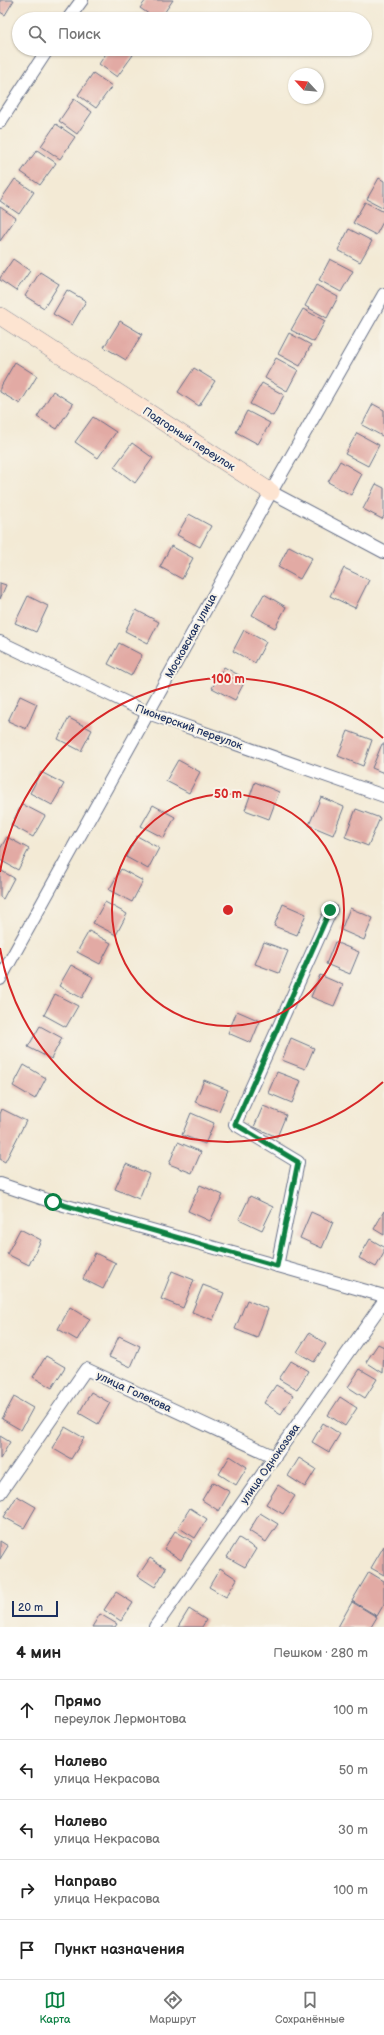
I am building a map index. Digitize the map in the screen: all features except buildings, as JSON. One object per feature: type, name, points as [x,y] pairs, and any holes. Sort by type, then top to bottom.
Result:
[{"type":"main road","name":"Подгорный переулок","points":[[0,316],[271,492]]},
{"type":"street","points":[[73,12],[82,0]]},
{"type":"street","points":[[0,122],[43,56]]},
{"type":"street","name":"Московская улица","points":[[0,978],[271,492],[384,294]]},
{"type":"street","name":"Подгорный переулок","points":[[271,492],[384,552]]},
{"type":"street","name":"Пионерский переулок","points":[[0,642],[148,714],[384,796]]},
{"type":"street","points":[[277,1266],[298,1162],[235,1124],[330,910]]},
{"type":"street","points":[[0,1184],[53,1202],[384,1296]]},
{"type":"street","name":"улица Однокозова","points":[[155,1627],[384,1301]]},
{"type":"street","name":"улица Голекова","points":[[0,1493],[86,1369],[275,1457]]},
{"type":"route","points":[[53,1202],[277,1266],[298,1162],[235,1124],[330,910]]}]
